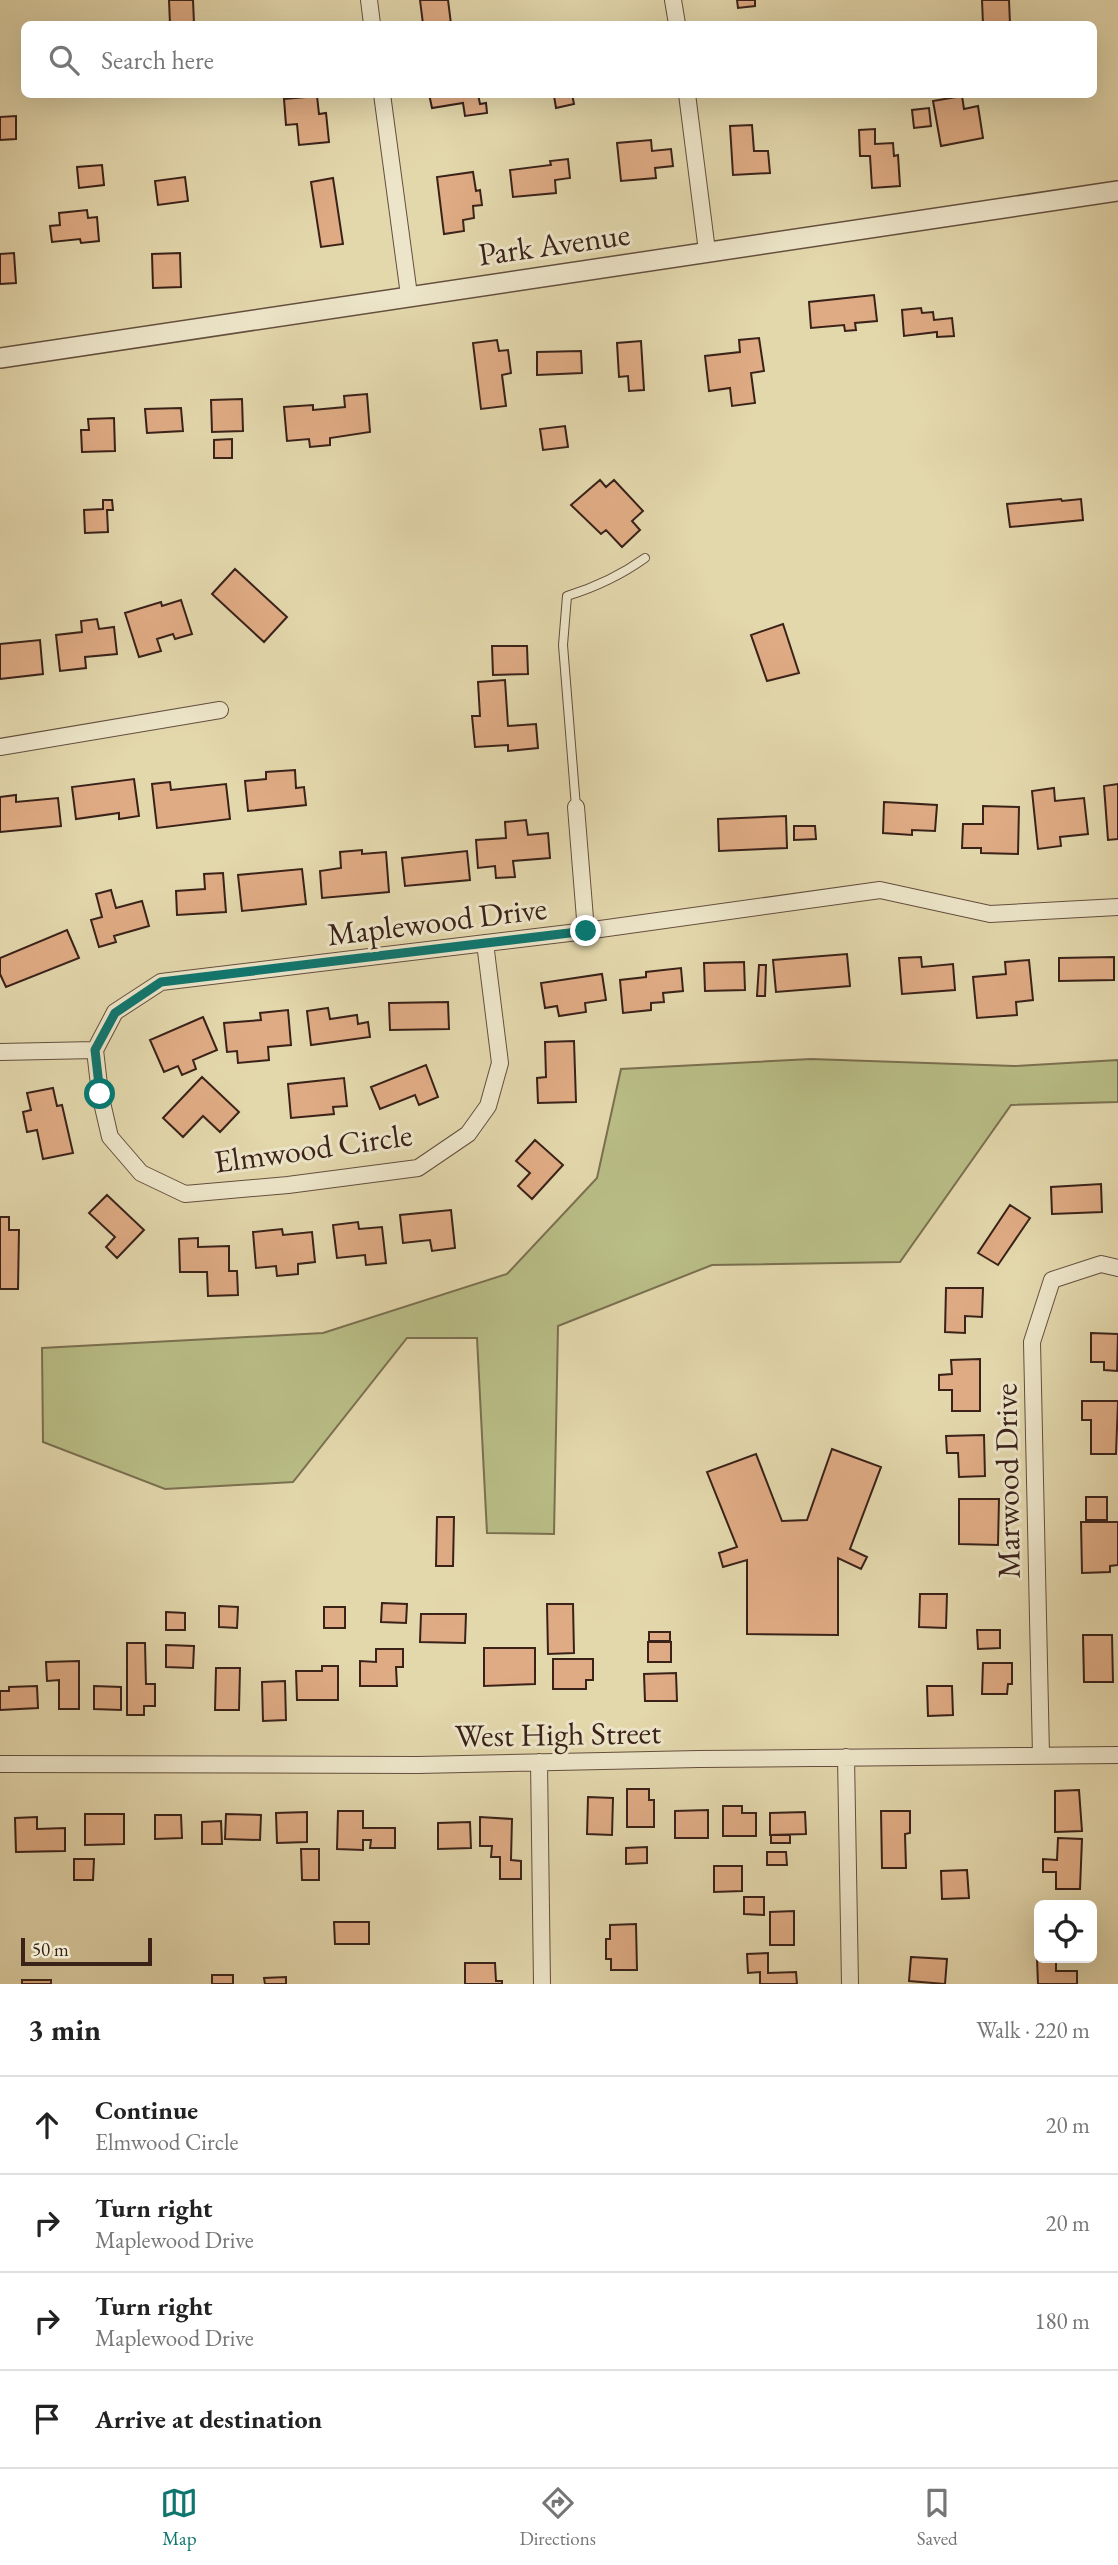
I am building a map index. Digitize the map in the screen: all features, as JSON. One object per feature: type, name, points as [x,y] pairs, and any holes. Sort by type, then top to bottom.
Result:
[{"type":"street","points":[[369,0],[372,21]]},
{"type":"street","points":[[674,0],[677,21]]},
{"type":"street","points":[[383,98],[409,295]]},
{"type":"street","points":[[688,98],[708,251]]},
{"type":"street","name":"Park Avenue","points":[[0,358],[1118,191]]},
{"type":"street","points":[[0,747],[220,710]]},
{"type":"street","points":[[576,807],[586,931]]},
{"type":"street","name":"Maplewood Drive","points":[[95,1050],[115,1013],[161,982],[586,931],[880,890],[990,914],[1118,907]]},
{"type":"street","name":"Elmwood Circle","points":[[95,1050],[100,1094],[110,1137],[141,1173],[185,1194],[288,1185],[418,1168],[468,1134],[488,1106],[500,1063],[485,943]]},
{"type":"street","points":[[0,1052],[95,1050]]},
{"type":"street","name":"Marwood Drive","points":[[1041,1755],[1032,1342],[1052,1280],[1101,1264],[1118,1268]]},
{"type":"street","name":"West High Street","points":[[0,1764],[418,1765],[1118,1755]]},
{"type":"street","points":[[846,1757],[850,1984]]},
{"type":"street","points":[[539,1762],[542,1984]]},
{"type":"lane","points":[[576,807],[563,645],[566,596],[597,587],[645,558]]},
{"type":"green space","points":[[811,1059],[1014,1066],[1118,1060],[1118,1102],[1011,1105],[900,1262],[712,1265],[558,1326],[554,1534],[487,1533],[477,1338],[407,1338],[293,1482],[165,1489],[43,1442],[42,1348],[323,1333],[507,1274],[597,1178],[621,1069]]},
{"type":"building","points":[[169,0],[193,0],[194,21],[170,21]]},
{"type":"building","points":[[420,0],[448,0],[451,21],[423,21]]},
{"type":"building","points":[[737,0],[755,0],[755,6],[738,8]]},
{"type":"building","points":[[982,0],[1009,0],[1010,21],[983,21]]},
{"type":"building","points":[[317,98],[319,114],[326,113],[329,142],[299,145],[297,124],[286,125],[284,99]]},
{"type":"building","points":[[430,98],[479,98],[480,104],[486,103],[487,113],[465,116],[463,103],[432,108]]},
{"type":"building","points":[[554,98],[573,98],[574,104],[556,108]]},
{"type":"building","points":[[962,98],[964,109],[978,106],[983,138],[941,146],[933,101]]},
{"type":"building","points":[[929,108],[931,126],[914,128],[912,110]]},
{"type":"building","points":[[16,116],[16,139],[0,140],[0,117]]},
{"type":"building","points":[[752,125],[754,151],[768,151],[770,173],[733,175],[730,126]]},
{"type":"building","points":[[875,129],[875,144],[893,143],[894,156],[898,155],[900,186],[872,188],[870,156],[860,156],[859,130]]},
{"type":"building","points":[[651,140],[652,151],[671,149],[673,166],[655,168],[656,178],[621,181],[617,143]]},
{"type":"building","points":[[568,159],[570,178],[555,180],[556,193],[513,197],[510,170],[551,165],[550,161]]},
{"type":"building","points":[[102,165],[104,185],[79,188],[77,167]]},
{"type":"building","points":[[473,172],[476,191],[480,190],[482,205],[473,206],[474,218],[463,220],[464,231],[444,234],[437,177]]},
{"type":"building","points":[[185,177],[188,201],[158,205],[155,181]]},
{"type":"building","points":[[333,178],[343,244],[321,247],[311,182]]},
{"type":"building","points":[[87,210],[88,218],[97,217],[99,241],[81,243],[80,239],[52,242],[50,226],[60,225],[59,213]]},
{"type":"building","points":[[14,253],[16,283],[0,284],[0,254]]},
{"type":"building","points":[[180,253],[181,287],[153,288],[152,254]]},
{"type":"building","points":[[874,295],[877,321],[855,323],[856,330],[845,331],[844,325],[811,328],[809,302]]},
{"type":"building","points":[[921,308],[922,313],[933,312],[934,320],[952,318],[954,336],[937,337],[937,332],[904,336],[902,310]]},
{"type":"building","points":[[759,338],[764,371],[751,373],[755,403],[732,406],[730,388],[709,391],[705,356],[740,352],[739,340]]},
{"type":"building","points":[[497,340],[499,351],[508,350],[511,373],[502,375],[506,406],[481,409],[473,343]]},
{"type":"building","points":[[641,341],[644,390],[629,391],[628,376],[619,377],[617,343]]},
{"type":"building","points":[[581,351],[582,373],[537,375],[537,352]]},
{"type":"building","points":[[367,394],[370,432],[330,438],[330,445],[310,447],[309,439],[287,441],[284,407],[313,405],[313,410],[345,407],[344,396]]},
{"type":"building","points":[[242,399],[243,431],[212,432],[211,400]]},
{"type":"building","points":[[181,408],[183,431],[147,433],[145,409]]},
{"type":"building","points":[[114,418],[115,451],[82,452],[81,430],[89,430],[88,419]]},
{"type":"building","points":[[565,426],[568,447],[543,450],[540,429]]},
{"type":"building","points":[[232,439],[232,458],[214,458],[214,440]]},
{"type":"building","points":[[600,480],[606,487],[614,480],[643,511],[632,521],[640,530],[622,547],[606,530],[601,534],[571,505]]},
{"type":"building","points":[[1081,499],[1083,520],[1010,527],[1007,504]]},
{"type":"building","points":[[103,500],[112,500],[113,510],[107,510],[108,532],[85,533],[84,510],[103,509]]},
{"type":"building","points":[[235,569],[287,617],[264,642],[212,594]]},
{"type":"building","points":[[181,600],[192,634],[175,639],[173,634],[157,639],[161,651],[139,657],[125,613],[161,602],[162,606]]},
{"type":"building","points":[[97,619],[99,629],[114,627],[117,654],[85,657],[86,668],[60,671],[56,635],[82,632],[81,621]]},
{"type":"building","points":[[783,624],[799,673],[767,681],[751,635]]},
{"type":"building","points":[[40,640],[43,674],[0,679],[0,644]]},
{"type":"building","points":[[492,646],[527,646],[528,674],[493,675]]},
{"type":"building","points":[[505,680],[508,726],[536,724],[538,748],[508,751],[508,745],[475,747],[472,716],[480,716],[478,682]]},
{"type":"building","points":[[295,770],[296,788],[304,787],[306,805],[248,811],[245,781],[266,779],[266,772]]},
{"type":"building","points":[[134,779],[139,816],[119,819],[119,813],[76,819],[72,787]]},
{"type":"building","points":[[170,782],[171,790],[226,784],[230,819],[157,828],[152,784]]},
{"type":"building","points":[[1118,784],[1118,839],[1108,840],[1104,786]]},
{"type":"building","points":[[1054,788],[1055,801],[1084,798],[1088,834],[1060,837],[1061,846],[1038,849],[1032,791]]},
{"type":"building","points":[[16,795],[16,802],[58,798],[61,826],[0,832],[0,797]]},
{"type":"building","points":[[884,802],[937,805],[935,831],[912,830],[912,835],[883,833]]},
{"type":"building","points":[[983,806],[1019,807],[1018,854],[981,853],[981,848],[962,848],[963,824],[983,824]]},
{"type":"building","points":[[786,816],[787,848],[719,851],[718,819]]},
{"type":"building","points":[[526,820],[528,835],[548,833],[550,858],[513,861],[515,877],[496,878],[495,866],[478,868],[476,840],[506,838],[505,822]]},
{"type":"building","points":[[794,826],[815,826],[816,839],[794,840]]},
{"type":"building","points":[[362,850],[362,854],[386,852],[389,892],[322,898],[320,871],[341,868],[340,852]]},
{"type":"building","points":[[467,851],[470,880],[405,886],[402,858]]},
{"type":"building","points":[[302,869],[306,904],[242,911],[238,875]]},
{"type":"building","points":[[223,873],[226,912],[177,915],[176,891],[205,889],[204,874]]},
{"type":"building","points":[[111,890],[116,908],[142,901],[149,926],[114,936],[116,942],[99,947],[91,920],[102,917],[96,894]]},
{"type":"building","points":[[67,930],[79,958],[6,987],[0,974],[0,958]]},
{"type":"building","points":[[847,954],[850,986],[776,992],[773,960]]},
{"type":"building","points":[[921,957],[922,967],[953,964],[955,990],[902,994],[899,958]]},
{"type":"building","points":[[1114,957],[1114,980],[1059,981],[1059,958]]},
{"type":"building","points":[[1029,960],[1033,1000],[1016,1002],[1017,1015],[977,1018],[973,977],[1006,974],[1005,962]]},
{"type":"building","points":[[744,962],[745,990],[705,991],[704,963]]},
{"type":"building","points":[[759,965],[766,965],[765,996],[757,996]]},
{"type":"building","points":[[681,968],[683,991],[663,993],[664,1002],[651,1003],[651,1010],[623,1013],[620,980],[646,977],[646,972]]},
{"type":"building","points":[[602,974],[606,1000],[585,1003],[586,1012],[559,1016],[557,1006],[545,1008],[541,983]]},
{"type":"building","points":[[448,1002],[449,1029],[390,1030],[389,1003]]},
{"type":"building","points":[[328,1008],[330,1019],[357,1015],[358,1024],[368,1022],[370,1037],[311,1045],[307,1011]]},
{"type":"building","points":[[288,1010],[291,1045],[268,1047],[269,1060],[238,1063],[237,1051],[227,1052],[224,1023],[261,1020],[260,1013]]},
{"type":"building","points":[[203,1017],[217,1050],[193,1060],[196,1069],[182,1075],[178,1066],[164,1072],[150,1040]]},
{"type":"building","points":[[574,1041],[576,1102],[538,1103],[537,1078],[546,1077],[545,1042]]},
{"type":"building","points":[[426,1065],[438,1097],[419,1105],[415,1095],[380,1109],[371,1087]]},
{"type":"building","points":[[202,1077],[239,1112],[220,1132],[203,1116],[183,1137],[163,1118]]},
{"type":"building","points":[[344,1078],[347,1106],[333,1107],[334,1114],[291,1118],[288,1084]]},
{"type":"building","points":[[53,1088],[57,1106],[62,1105],[73,1153],[43,1159],[37,1130],[27,1132],[23,1112],[31,1110],[27,1093]]},
{"type":"building","points":[[535,1140],[563,1165],[532,1199],[518,1186],[530,1173],[516,1161]]},
{"type":"building","points":[[1101,1184],[1102,1212],[1052,1214],[1051,1187]]},
{"type":"building","points":[[107,1195],[144,1230],[117,1258],[106,1247],[115,1237],[89,1213]]},
{"type":"building","points":[[1010,1205],[1030,1218],[998,1265],[978,1253]]},
{"type":"building","points":[[451,1210],[455,1248],[432,1251],[430,1240],[403,1243],[400,1215]]},
{"type":"building","points":[[0,1217],[9,1217],[9,1230],[19,1230],[18,1289],[0,1289]]},
{"type":"building","points":[[358,1222],[359,1229],[382,1227],[386,1263],[366,1265],[365,1255],[337,1258],[333,1225]]},
{"type":"building","points":[[282,1229],[283,1235],[312,1232],[315,1262],[298,1264],[298,1274],[277,1276],[276,1266],[256,1268],[253,1232]]},
{"type":"building","points":[[198,1238],[198,1247],[229,1246],[229,1271],[237,1271],[238,1295],[208,1296],[207,1272],[180,1272],[179,1239]]},
{"type":"building","points":[[946,1288],[983,1288],[982,1317],[965,1316],[965,1333],[945,1332]]},
{"type":"building","points":[[1091,1333],[1118,1334],[1117,1371],[1104,1370],[1104,1362],[1091,1362]]},
{"type":"building","points":[[980,1359],[980,1411],[952,1411],[952,1390],[939,1390],[939,1375],[952,1374],[951,1360]]},
{"type":"building","points":[[1082,1401],[1118,1401],[1116,1454],[1091,1454],[1091,1420],[1082,1420]]},
{"type":"building","points":[[984,1435],[985,1476],[959,1477],[958,1453],[947,1453],[946,1436]]},
{"type":"building","points":[[832,1449],[881,1467],[850,1549],[867,1557],[861,1569],[838,1558],[838,1635],[747,1634],[747,1560],[723,1567],[719,1553],[737,1547],[707,1472],[756,1454],[782,1521],[807,1520]]},
{"type":"building","points":[[1086,1497],[1107,1497],[1107,1520],[1086,1520]]},
{"type":"building","points":[[959,1499],[999,1499],[998,1545],[959,1544]]},
{"type":"building","points":[[437,1517],[454,1517],[453,1566],[436,1566]]},
{"type":"building","points":[[1081,1522],[1118,1522],[1118,1565],[1110,1566],[1110,1572],[1082,1573]]},
{"type":"building","points":[[920,1594],[947,1594],[946,1628],[919,1627]]},
{"type":"building","points":[[382,1603],[407,1604],[406,1623],[381,1622]]},
{"type":"building","points":[[547,1604],[573,1604],[574,1653],[548,1654]]},
{"type":"building","points":[[219,1606],[238,1607],[237,1628],[219,1627]]},
{"type":"building","points":[[324,1607],[345,1607],[345,1628],[324,1628]]},
{"type":"building","points":[[166,1612],[185,1613],[185,1630],[166,1630]]},
{"type":"building","points":[[421,1614],[466,1614],[465,1643],[420,1642]]},
{"type":"building","points":[[977,1630],[1000,1630],[1000,1648],[978,1649]]},
{"type":"building","points":[[649,1632],[670,1632],[670,1641],[649,1641]]},
{"type":"building","points":[[1083,1635],[1112,1635],[1113,1682],[1084,1682]]},
{"type":"building","points":[[648,1642],[671,1642],[671,1662],[648,1662]]},
{"type":"building","points":[[127,1643],[145,1643],[146,1684],[155,1684],[155,1706],[144,1706],[144,1715],[127,1715]]},
{"type":"building","points":[[166,1645],[194,1646],[193,1668],[166,1667]]},
{"type":"building","points":[[484,1648],[535,1648],[535,1684],[484,1686]]},
{"type":"building","points":[[376,1649],[403,1649],[403,1667],[396,1667],[397,1686],[360,1686],[360,1661],[376,1662]]},
{"type":"building","points":[[553,1659],[593,1659],[593,1680],[586,1680],[586,1689],[553,1689]]},
{"type":"building","points":[[79,1661],[79,1709],[59,1709],[59,1680],[47,1681],[46,1662]]},
{"type":"building","points":[[983,1663],[1012,1663],[1012,1684],[1008,1684],[1007,1694],[982,1694]]},
{"type":"building","points":[[322,1666],[338,1666],[338,1700],[297,1700],[296,1671],[322,1671]]},
{"type":"building","points":[[216,1668],[240,1668],[239,1710],[215,1710]]},
{"type":"building","points":[[676,1673],[677,1701],[645,1701],[644,1674]]},
{"type":"building","points":[[285,1681],[286,1720],[263,1721],[262,1682]]},
{"type":"building","points":[[37,1686],[38,1708],[0,1710],[0,1691],[9,1691],[9,1687]]},
{"type":"building","points":[[94,1686],[121,1687],[121,1710],[94,1709]]},
{"type":"building","points":[[927,1686],[952,1686],[953,1715],[928,1716]]},
{"type":"building","points":[[627,1789],[649,1789],[649,1800],[654,1800],[654,1827],[627,1827]]},
{"type":"building","points":[[1079,1790],[1082,1831],[1055,1832],[1055,1791]]},
{"type":"building","points":[[588,1797],[613,1798],[612,1835],[587,1834]]},
{"type":"building","points":[[723,1806],[742,1806],[742,1813],[756,1813],[756,1836],[723,1836]]},
{"type":"building","points":[[708,1810],[708,1838],[675,1838],[675,1811]]},
{"type":"building","points":[[338,1811],[363,1811],[363,1828],[395,1828],[395,1848],[370,1848],[371,1840],[363,1840],[363,1850],[337,1849]]},
{"type":"building","points":[[881,1811],[910,1811],[910,1833],[905,1834],[906,1868],[882,1868]]},
{"type":"building","points":[[307,1812],[307,1842],[277,1843],[276,1813]]},
{"type":"building","points":[[805,1812],[806,1834],[770,1835],[770,1813]]},
{"type":"building","points":[[85,1814],[124,1814],[124,1844],[85,1845]]},
{"type":"building","points":[[226,1814],[261,1815],[260,1840],[225,1839]]},
{"type":"building","points":[[155,1815],[181,1815],[182,1838],[155,1839]]},
{"type":"building","points":[[37,1817],[37,1829],[65,1828],[65,1851],[16,1852],[15,1818]]},
{"type":"building","points":[[480,1817],[512,1819],[511,1860],[521,1861],[521,1879],[500,1879],[500,1857],[491,1857],[492,1846],[480,1846]]},
{"type":"building","points":[[221,1821],[222,1844],[202,1844],[202,1822]]},
{"type":"building","points":[[470,1822],[471,1848],[438,1849],[438,1823]]},
{"type":"building","points":[[771,1835],[790,1835],[790,1843],[771,1843]]},
{"type":"building","points":[[1058,1838],[1082,1839],[1080,1889],[1056,1889],[1056,1872],[1043,1872],[1043,1859],[1057,1860]]},
{"type":"building","points":[[647,1847],[647,1863],[626,1864],[626,1848]]},
{"type":"building","points":[[301,1849],[319,1849],[319,1880],[302,1880]]},
{"type":"building","points":[[767,1852],[786,1852],[787,1865],[767,1865]]},
{"type":"building","points":[[74,1859],[94,1859],[93,1880],[74,1880]]},
{"type":"building","points":[[714,1866],[742,1866],[742,1891],[714,1892]]},
{"type":"building","points":[[967,1870],[969,1898],[942,1899],[941,1871]]},
{"type":"building","points":[[744,1897],[764,1897],[764,1915],[744,1914]]},
{"type":"building","points":[[794,1911],[794,1945],[770,1945],[770,1912]]},
{"type":"building","points":[[334,1922],[369,1922],[369,1944],[335,1944]]},
{"type":"building","points":[[636,1924],[637,1970],[611,1970],[611,1959],[606,1959],[606,1939],[610,1939],[610,1925]]},
{"type":"building","points":[[768,1953],[768,1973],[796,1972],[797,1984],[760,1984],[760,1972],[748,1973],[747,1954]]},
{"type":"building","points":[[911,1957],[947,1959],[945,1984],[909,1981]]},
{"type":"building","points":[[465,1963],[495,1963],[496,1981],[502,1981],[502,1984],[465,1984]]},
{"type":"building","points":[[1037,1963],[1056,1963],[1056,1971],[1077,1971],[1077,1984],[1038,1984]]},
{"type":"building","points":[[212,1975],[233,1975],[233,1984],[212,1984]]},
{"type":"building","points":[[286,1977],[286,1984],[265,1984],[264,1978]]},
{"type":"building","points":[[22,1980],[51,1980],[51,1984],[22,1984]]},
{"type":"route","points":[[100,1094],[95,1050],[115,1013],[161,982],[586,931]]}]
